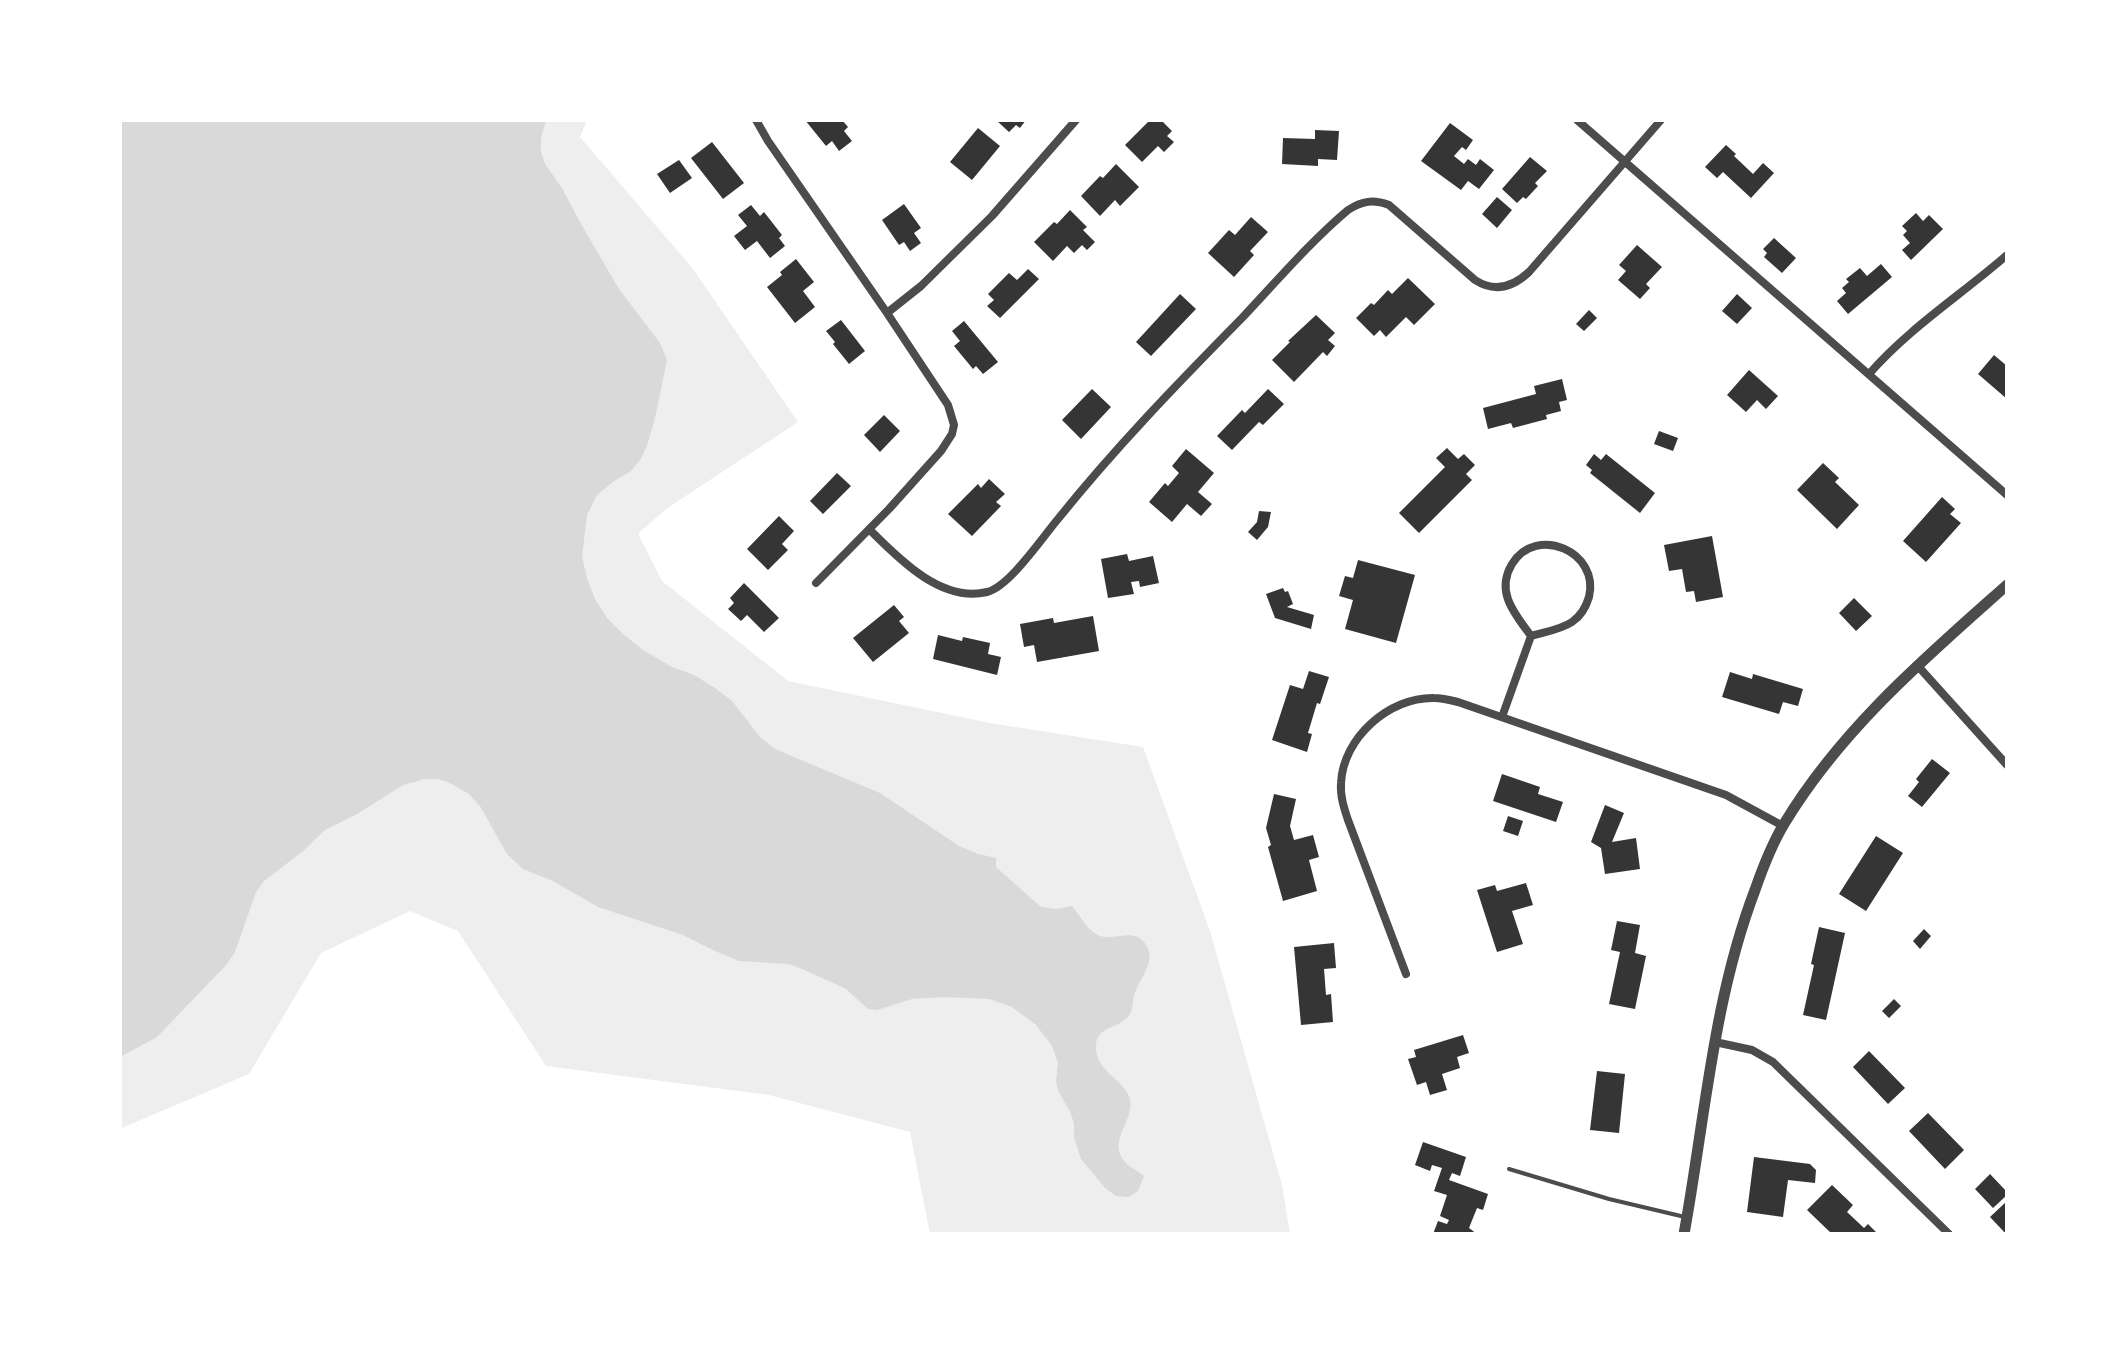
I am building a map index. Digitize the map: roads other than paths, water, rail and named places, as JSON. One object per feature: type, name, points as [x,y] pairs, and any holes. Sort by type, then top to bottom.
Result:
[{"type":"street","points":[[756,120],[948,405],[954,425],[941,451],[816,583]]},
{"type":"street","points":[[887,313],[921,286],[992,216],[1076,120]]},
{"type":"street","points":[[1577,120],[2007,495]]},
{"type":"street","points":[[869,529],[916,572],[937,584],[972,593],[983,593],[1001,586],[1144,419],[1340,216],[1356,204],[1373,200],[1389,205],[1475,280],[1489,287],[1506,287],[1529,272],[1661,120]]},
{"type":"street","points":[[1869,374],[1912,331],[2007,255]]},
{"type":"street","points":[[1534,546],[1565,548],[1579,559],[1587,571],[1591,587],[1587,602],[1571,623],[1531,636],[1506,599],[1507,574],[1515,560],[1534,546]]},
{"type":"street","points":[[1684,1234],[1728,973],[1744,919],[1783,826],[1824,767],[1871,712],[1917,665],[2007,585]]},
{"type":"street","points":[[1502,717],[1531,636]]},
{"type":"street","points":[[1917,665],[2007,765]]},
{"type":"street","points":[[1406,974],[1344,807],[1341,781],[1348,755],[1361,734],[1388,710],[1411,701],[1446,699],[1726,795],[1783,826]]},
{"type":"street","points":[[1715,1042],[1752,1050],[1773,1062],[1949,1234]]},
{"type":"lane","points":[[1509,1169],[1609,1199],[1687,1217]]}]
